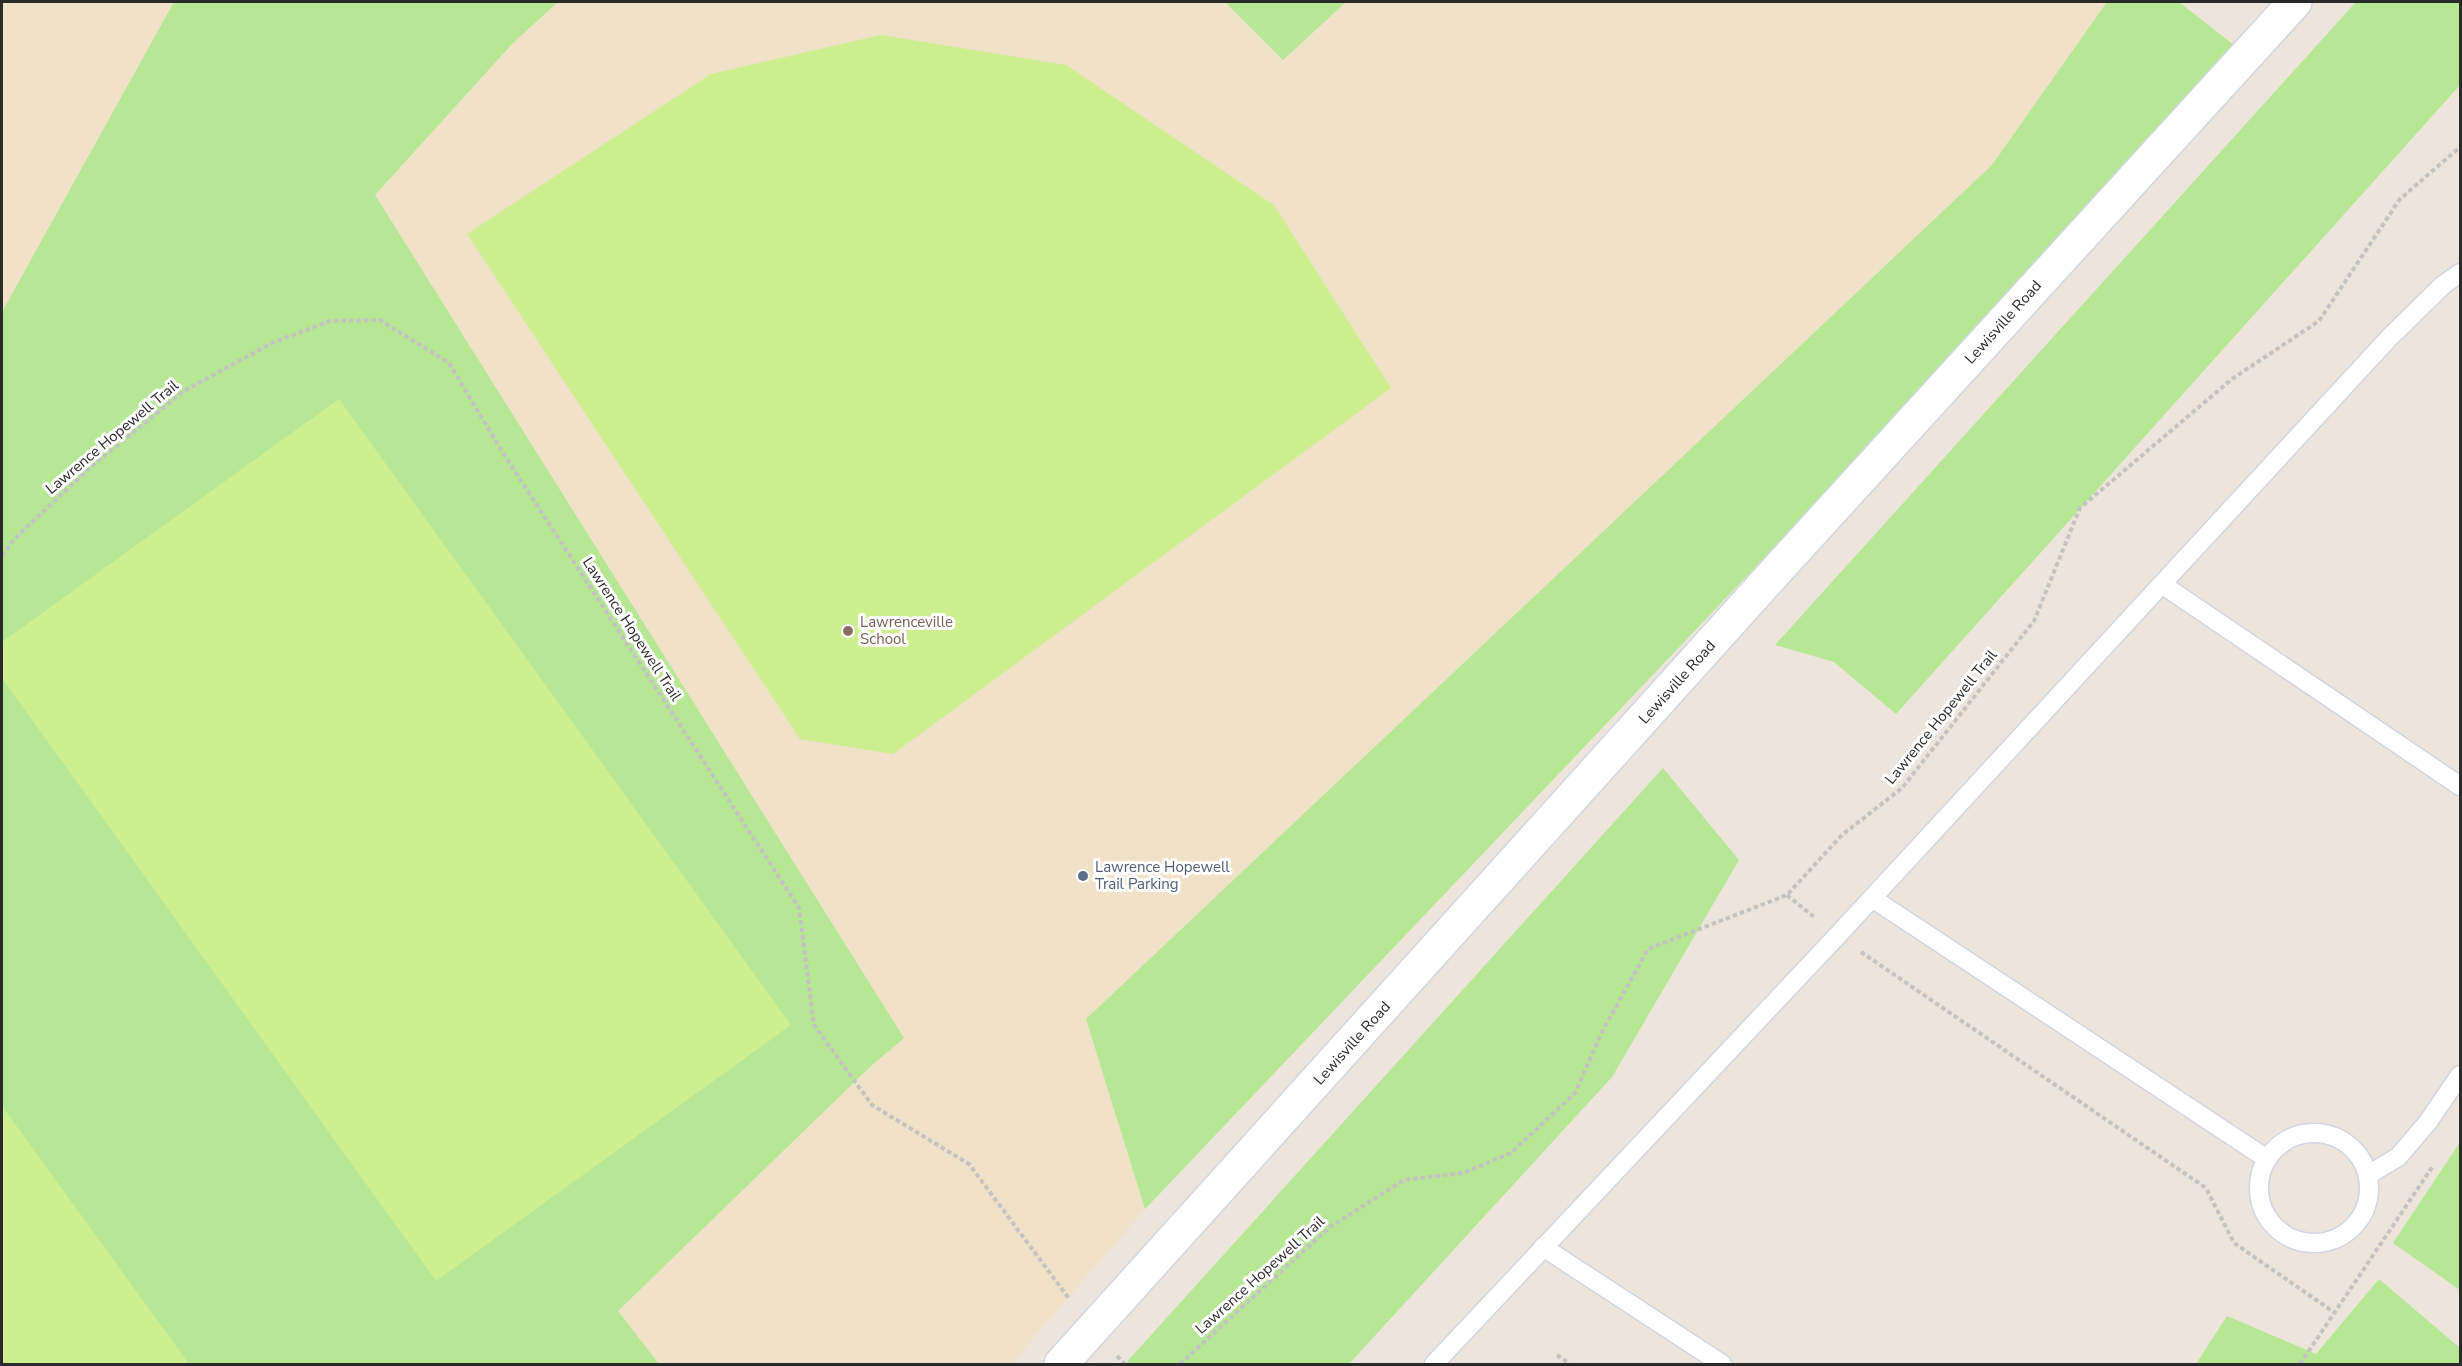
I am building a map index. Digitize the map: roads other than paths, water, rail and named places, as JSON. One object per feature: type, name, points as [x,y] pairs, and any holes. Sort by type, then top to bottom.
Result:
[{"type":"street","name":"Lewisville Road","points":[[1061,1365],[1785,561],[2295,2]]},
{"type":"lane","points":[[1434,1365],[1837,936],[2389,338],[2444,285],[2460,273]]},
{"type":"lane","points":[[2163,585],[2460,786]]},
{"type":"lane","points":[[1872,898],[2267,1159]]},
{"type":"lane","points":[[2368,1175],[2398,1157],[2428,1122],[2460,1075]]},
{"type":"lane","points":[[2314,1133],[2332,1135],[2348,1144],[2360,1158],[2368,1175],[2369,1193],[2364,1211],[2354,1226],[2339,1238],[2322,1243],[2304,1243],[2287,1237],[2273,1226],[2263,1211],[2259,1193],[2260,1175],[2267,1159],[2279,1145],[2295,1136],[2314,1133]]},
{"type":"lane","points":[[1543,1247],[1722,1365]]},
{"type":"place","name":"Lawrenceville School","points":[[848,631]]},
{"type":"place","name":"Lawrence Hopewell Trail Parking","points":[[1083,876]]}]
